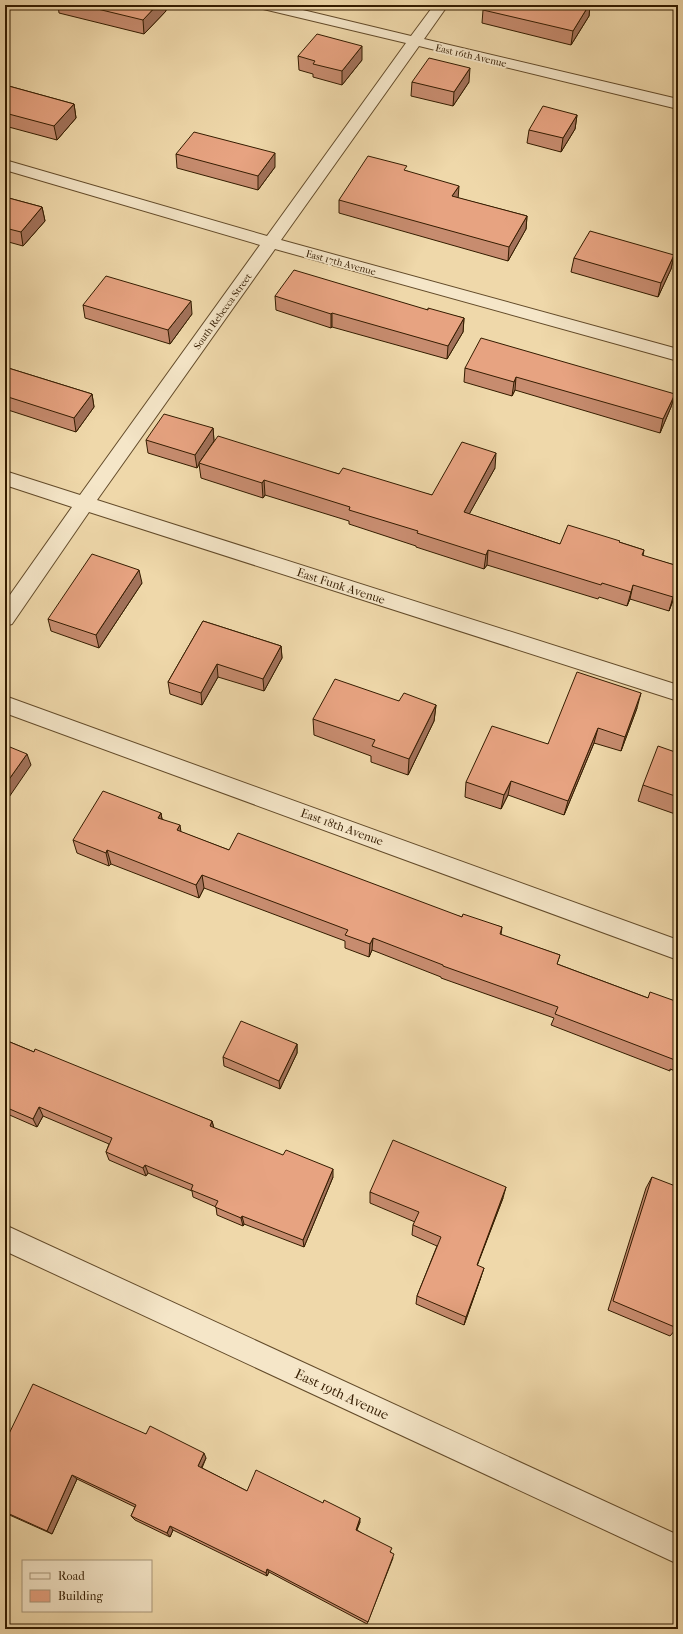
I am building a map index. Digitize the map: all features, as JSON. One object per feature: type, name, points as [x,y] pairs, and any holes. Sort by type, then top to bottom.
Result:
[{"type":"street","name":"East 16th Avenue","points":[[264,5],[678,104]]},
{"type":"street","name":"South Rebecca Street","points":[[5,618],[84,504],[441,5]]},
{"type":"street","name":"East 17th Avenue","points":[[5,165],[271,243],[678,355]]},
{"type":"street","name":"East Funk Avenue","points":[[5,478],[678,693]]},
{"type":"street","name":"East 18th Avenue","points":[[5,704],[678,950]]},
{"type":"street","name":"East 19th Avenue","points":[[5,1238],[678,1550]]},
{"type":"building","points":[[81,5],[157,5],[143,20]]},
{"type":"building","points":[[486,5],[589,5],[573,31],[483,10]]},
{"type":"building","points":[[317,34],[362,46],[342,71],[313,64],[315,61],[298,56]]},
{"type":"building","points":[[429,58],[470,68],[454,92],[412,82]]},
{"type":"building","points":[[5,85],[74,104],[54,126],[5,113]]},
{"type":"building","points":[[543,106],[577,115],[563,138],[529,130]]},
{"type":"building","points":[[194,132],[275,153],[258,176],[176,154]]},
{"type":"building","points":[[368,156],[407,166],[404,170],[459,186],[452,196],[527,216],[509,247],[339,200]]},
{"type":"building","points":[[5,197],[42,207],[21,232],[5,228]]},
{"type":"building","points":[[590,231],[674,255],[661,283],[574,258]]},
{"type":"building","points":[[294,270],[428,310],[428,308],[464,318],[448,346],[332,313],[331,314],[275,296]]},
{"type":"building","points":[[106,276],[191,301],[168,330],[83,305]]},
{"type":"building","points":[[481,338],[675,394],[663,419],[516,377],[514,382],[465,368]]},
{"type":"building","points":[[5,367],[92,394],[74,418],[5,396]]},
{"type":"building","points":[[164,414],[213,428],[195,455],[146,440]]},
{"type":"building","points":[[218,436],[339,474],[343,468],[432,495],[462,442],[496,453],[464,512],[560,544],[568,525],[620,541],[619,542],[644,550],[642,555],[678,566],[678,584],[673,597],[633,585],[631,592],[602,583],[601,585],[488,550],[486,555],[417,533],[418,531],[349,510],[350,507],[264,480],[262,483],[199,463]]},
{"type":"building","points":[[92,554],[139,570],[96,635],[48,619]]},
{"type":"building","points":[[203,621],[281,646],[263,679],[217,664],[201,693],[168,682]]},
{"type":"building","points":[[577,672],[641,693],[625,737],[598,728],[568,801],[511,781],[504,795],[466,782],[492,726],[548,744]]},
{"type":"building","points":[[335,679],[399,701],[404,693],[436,705],[409,759],[372,746],[375,740],[313,719]]},
{"type":"building","points":[[5,745],[27,754],[5,785]]},
{"type":"building","points":[[658,746],[678,753],[678,797],[643,785]]},
{"type":"building","points":[[103,791],[161,813],[158,818],[180,825],[177,830],[229,850],[238,833],[462,917],[463,914],[502,927],[500,934],[560,955],[557,964],[648,998],[650,992],[678,1002],[678,1059],[676,1058],[675,1060],[555,1014],[558,1007],[443,966],[373,938],[370,944],[345,935],[348,930],[202,875],[196,885],[107,850],[106,853],[73,840]]},
{"type":"building","points":[[241,1021],[297,1044],[279,1081],[223,1057]]},
{"type":"building","points":[[5,1040],[34,1052],[35,1049],[212,1121],[210,1126],[283,1155],[286,1150],[333,1169],[303,1240],[215,1207],[218,1201],[191,1190],[193,1185],[145,1165],[143,1168],[106,1152],[112,1138],[39,1107],[33,1119],[5,1107]]},
{"type":"building","points":[[393,1140],[506,1187],[477,1265],[484,1268],[466,1317],[417,1296],[441,1237],[413,1225],[419,1212],[370,1192]]},
{"type":"building","points":[[652,1177],[678,1187],[677,1328],[613,1301]]},
{"type":"building","points":[[33,1384],[146,1434],[150,1426],[204,1453],[198,1466],[247,1491],[256,1470],[323,1503],[324,1500],[360,1518],[356,1530],[392,1548],[390,1552],[394,1554],[368,1622],[267,1569],[266,1573],[170,1526],[167,1533],[131,1516],[136,1505],[72,1475],[47,1531],[5,1512],[5,1442]]}]
